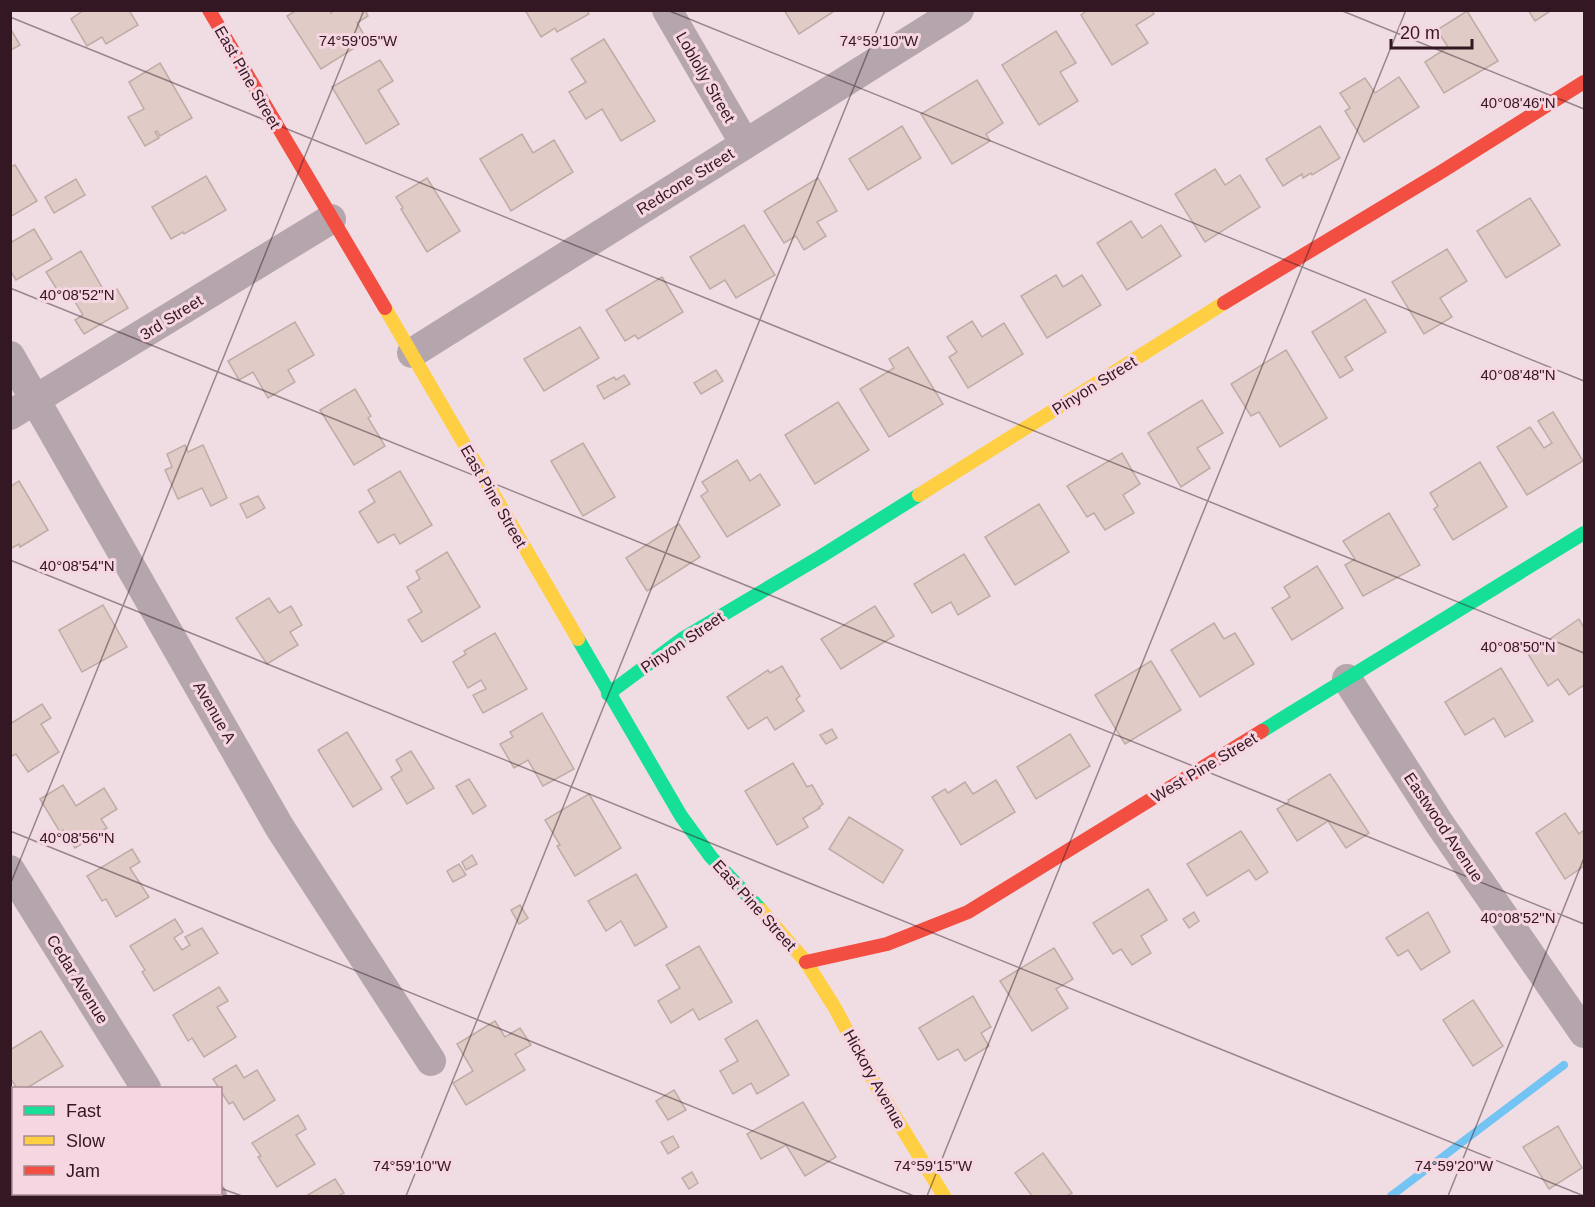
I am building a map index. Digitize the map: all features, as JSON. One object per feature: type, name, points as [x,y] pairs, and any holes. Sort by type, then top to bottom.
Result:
[{"type":"street","name":"East Pine Street","points":[[209,10],[412,353],[681,816],[711,857],[806,962]]},
{"type":"street","name":"Loblolly Street","points":[[668,10],[745,144]]},
{"type":"street","name":"Redcone Street","points":[[412,353],[959,10]]},
{"type":"street","name":"Pinyon Street","points":[[608,693],[682,639],[820,557],[1275,271],[1441,172],[1584,82]]},
{"type":"street","name":"3rd Street","points":[[10,415],[331,219]]},
{"type":"street","name":"Avenue A","points":[[10,356],[280,828],[431,1060]]},
{"type":"street","name":"West Pine Street","points":[[806,962],[886,944],[968,912],[1584,533]]},
{"type":"street","name":"Eastwood Avenue","points":[[1347,679],[1439,823],[1584,1033]]},
{"type":"street","name":"Cedar Avenue","points":[[10,870],[145,1087]]},
{"type":"street","name":"Hickory Avenue","points":[[806,962],[835,1008],[878,1089],[944,1197]]},
{"type":"building","points":[[84,10],[129,10],[138,25],[106,44],[102,37],[87,46],[71,19]]},
{"type":"building","points":[[297,10],[330,10],[331,13],[334,10],[365,10],[368,16],[357,23],[367,40],[321,69],[287,16]]},
{"type":"building","points":[[525,10],[587,10],[589,14],[557,32],[555,28],[541,37]]},
{"type":"building","points":[[784,10],[836,10],[799,34]]},
{"type":"building","points":[[1088,10],[1152,10],[1154,14],[1136,25],[1148,43],[1112,65],[1081,15]]},
{"type":"building","points":[[1528,10],[1552,10],[1535,21]]},
{"type":"building","points":[[1467,11],[1498,61],[1444,93],[1425,62],[1448,47],[1437,30]]},
{"type":"building","points":[[10,28],[20,45],[11,50],[10,50]]},
{"type":"building","points":[[1056,31],[1076,63],[1060,72],[1078,101],[1039,125],[1002,65]]},
{"type":"building","points":[[604,39],[655,121],[621,141],[602,109],[586,119],[569,92],[586,82],[571,59]]},
{"type":"building","points":[[380,60],[393,81],[378,90],[399,124],[366,144],[332,87]]},
{"type":"building","points":[[160,63],[192,118],[160,136],[157,131],[155,132],[159,138],[145,146],[128,117],[144,109],[129,82]]},
{"type":"building","points":[[1399,77],[1419,107],[1364,142],[1345,111],[1350,108],[1340,93],[1365,78],[1375,93]]},
{"type":"building","points":[[977,80],[1003,123],[986,134],[990,141],[952,164],[921,114]]},
{"type":"building","points":[[902,126],[921,158],[868,190],[849,159]]},
{"type":"building","points":[[1320,126],[1340,158],[1312,175],[1311,173],[1303,178],[1302,174],[1283,186],[1266,159]]},
{"type":"building","points":[[522,134],[533,153],[554,140],[573,172],[511,211],[480,159]]},
{"type":"building","points":[[15,165],[37,201],[10,217],[10,167]]},
{"type":"building","points":[[1215,169],[1225,185],[1240,175],[1260,207],[1205,242],[1175,194]]},
{"type":"building","points":[[206,176],[226,210],[171,239],[152,207]]},
{"type":"building","points":[[427,178],[460,231],[427,252],[396,197]]},
{"type":"building","points":[[818,178],[837,211],[817,222],[826,236],[804,250],[796,236],[784,243],[764,211]]},
{"type":"building","points":[[76,179],[85,195],[54,213],[45,197]]},
{"type":"building","points":[[1530,198],[1560,245],[1506,278],[1477,231]]},
{"type":"building","points":[[1131,221],[1142,238],[1161,225],[1181,256],[1127,290],[1097,243]]},
{"type":"building","points":[[744,225],[775,275],[736,298],[725,280],[710,289],[690,257]]},
{"type":"building","points":[[34,229],[52,259],[16,280],[10,270],[10,243]]},
{"type":"building","points":[[1447,249],[1467,281],[1440,298],[1452,317],[1424,334],[1392,282]]},
{"type":"building","points":[[81,251],[107,296],[117,289],[128,308],[84,334],[75,320],[83,315],[71,295],[63,299],[46,272]]},
{"type":"building","points":[[1056,275],[1063,287],[1082,275],[1101,305],[1047,338],[1021,296]]},
{"type":"building","points":[[662,277],[683,312],[638,339],[635,335],[625,341],[606,310]]},
{"type":"building","points":[[1365,299],[1386,332],[1345,357],[1353,370],[1340,378],[1312,332]]},
{"type":"building","points":[[972,321],[982,337],[1004,323],[1023,354],[968,388],[949,357],[957,352],[947,337]]},
{"type":"building","points":[[295,322],[314,355],[288,370],[295,382],[268,398],[253,372],[239,380],[228,361]]},
{"type":"building","points":[[580,327],[599,358],[544,391],[524,359]]},
{"type":"building","points":[[908,347],[943,404],[889,437],[860,389],[894,368],[889,359]]},
{"type":"building","points":[[1286,350],[1327,418],[1280,447],[1259,412],[1251,416],[1231,384]]},
{"type":"building","points":[[716,370],[723,381],[701,394],[694,383]]},
{"type":"building","points":[[624,375],[630,384],[604,399],[597,386],[614,377],[616,380]]},
{"type":"building","points":[[355,389],[371,416],[368,418],[385,446],[354,465],[320,410]]},
{"type":"building","points":[[1202,400],[1223,433],[1197,448],[1210,468],[1181,487],[1148,433]]},
{"type":"building","points":[[838,402],[869,450],[815,484],[785,435]]},
{"type":"building","points":[[1553,412],[1583,461],[1527,495],[1497,447],[1530,427],[1544,448],[1552,443],[1538,421]]},
{"type":"building","points":[[583,443],[615,497],[583,516],[551,461]]},
{"type":"building","points":[[185,445],[188,452],[203,445],[227,498],[211,506],[202,488],[178,499],[165,470],[172,467],[167,454]]},
{"type":"building","points":[[1122,453],[1140,484],[1123,495],[1134,513],[1105,530],[1094,513],[1087,517],[1067,486]]},
{"type":"building","points":[[737,460],[750,481],[760,474],[780,505],[727,537],[701,496],[708,491],[702,482]]},
{"type":"building","points":[[1480,462],[1507,507],[1453,540],[1434,509],[1438,506],[1430,493]]},
{"type":"building","points":[[400,471],[432,525],[400,544],[394,534],[378,543],[359,512],[375,502],[368,490]]},
{"type":"building","points":[[19,481],[48,530],[20,547],[19,544],[10,549],[10,487]]},
{"type":"building","points":[[258,496],[265,508],[247,518],[240,504]]},
{"type":"building","points":[[1039,504],[1069,552],[1015,585],[985,537]]},
{"type":"building","points":[[1389,513],[1420,565],[1363,596],[1345,565],[1355,559],[1343,541]]},
{"type":"building","points":[[679,524],[700,557],[647,591],[626,558]]},
{"type":"building","points":[[447,552],[480,607],[422,642],[408,620],[422,612],[407,587],[420,579],[416,571]]},
{"type":"building","points":[[964,554],[990,596],[958,615],[951,602],[932,613],[914,584]]},
{"type":"building","points":[[1317,566],[1343,608],[1292,640],[1272,608],[1290,597],[1284,587]]},
{"type":"building","points":[[269,598],[279,613],[291,606],[302,625],[290,632],[298,645],[267,664],[236,618]]},
{"type":"building","points":[[103,605],[127,647],[82,672],[59,630]]},
{"type":"building","points":[[875,606],[894,636],[841,669],[821,639]]},
{"type":"building","points":[[1579,619],[1584,628],[1584,685],[1569,695],[1558,679],[1548,686],[1528,654]]},
{"type":"building","points":[[1214,623],[1224,639],[1235,633],[1254,664],[1200,697],[1171,650]]},
{"type":"building","points":[[495,633],[527,689],[483,713],[473,695],[486,689],[481,680],[468,688],[453,662],[466,654],[464,651]]},
{"type":"building","points":[[1151,661],[1181,710],[1125,744],[1095,695]]},
{"type":"building","points":[[782,666],[800,696],[796,699],[804,711],[775,730],[767,717],[748,729],[727,697],[768,670],[770,673]]},
{"type":"building","points":[[1501,668],[1533,721],[1505,737],[1494,718],[1465,735],[1445,702]]},
{"type":"building","points":[[42,704],[51,718],[41,724],[59,752],[28,772],[16,754],[12,756],[10,753],[10,724]]},
{"type":"building","points":[[542,713],[574,769],[543,786],[528,760],[514,768],[500,744],[513,737],[510,732]]},
{"type":"building","points":[[832,729],[837,738],[826,744],[820,735]]},
{"type":"building","points":[[347,732],[382,789],[353,807],[318,750]]},
{"type":"building","points":[[1070,734],[1090,766],[1036,799],[1017,767]]},
{"type":"building","points":[[411,751],[434,788],[407,804],[391,777],[402,770],[396,760]]},
{"type":"building","points":[[793,763],[807,787],[812,785],[823,804],[803,818],[808,827],[777,845],[745,791]]},
{"type":"building","points":[[1330,774],[1369,833],[1346,848],[1328,821],[1297,841],[1277,809]]},
{"type":"building","points":[[469,779],[486,806],[473,814],[456,786]]},
{"type":"building","points":[[996,780],[1015,812],[961,845],[932,797],[945,789],[948,793],[965,782],[973,794]]},
{"type":"building","points":[[63,785],[76,806],[104,788],[117,809],[101,819],[107,828],[75,848],[63,830],[60,832],[40,799]]},
{"type":"building","points":[[589,794],[621,848],[575,876],[545,820]]},
{"type":"building","points":[[1565,813],[1579,834],[1584,830],[1584,866],[1565,879],[1536,833]]},
{"type":"building","points":[[849,817],[903,850],[883,883],[829,849]]},
{"type":"building","points":[[1241,831],[1268,872],[1256,880],[1249,870],[1207,896],[1187,864]]},
{"type":"building","points":[[132,849],[140,862],[130,868],[149,897],[116,917],[106,899],[102,901],[87,876]]},
{"type":"building","points":[[472,855],[477,864],[466,870],[462,862]]},
{"type":"building","points":[[459,864],[466,875],[453,882],[447,871]]},
{"type":"building","points":[[636,874],[667,927],[635,946],[621,921],[606,931],[588,901]]},
{"type":"building","points":[[1148,889],[1167,920],[1141,936],[1151,953],[1132,965],[1121,949],[1113,954],[1093,923]]},
{"type":"building","points":[[520,905],[528,918],[519,924],[511,910]]},
{"type":"building","points":[[1194,912],[1199,921],[1189,928],[1183,919]]},
{"type":"building","points":[[1428,912],[1450,952],[1421,970],[1408,950],[1398,956],[1386,938]]},
{"type":"building","points":[[175,919],[183,932],[174,938],[182,950],[190,945],[185,937],[202,928],[218,953],[154,991],[142,972],[145,970],[130,946]]},
{"type":"building","points":[[699,946],[732,1002],[699,1020],[693,1009],[671,1023],[658,1001],[680,988],[666,965]]},
{"type":"building","points":[[1054,948],[1073,979],[1056,989],[1068,1008],[1032,1031],[1000,981]]},
{"type":"building","points":[[219,987],[228,1001],[217,1007],[236,1037],[204,1057],[192,1038],[188,1041],[173,1015]]},
{"type":"building","points":[[973,996],[991,1027],[981,1033],[989,1046],[965,1061],[958,1049],[938,1060],[919,1028]]},
{"type":"building","points":[[1473,1000],[1503,1046],[1473,1066],[1443,1020]]},
{"type":"building","points":[[757,1020],[789,1075],[757,1094],[751,1083],[733,1094],[720,1071],[738,1061],[725,1039]]},
{"type":"building","points":[[495,1021],[505,1037],[520,1028],[531,1045],[515,1054],[525,1070],[466,1105],[453,1083],[473,1071],[457,1044]]},
{"type":"building","points":[[41,1031],[63,1066],[29,1087],[16,1087],[10,1078],[10,1050]]},
{"type":"building","points":[[236,1065],[244,1078],[257,1070],[275,1100],[244,1120],[233,1102],[229,1104],[222,1093],[222,1087],[218,1087],[213,1079]]},
{"type":"building","points":[[674,1090],[686,1110],[668,1120],[656,1101]]},
{"type":"building","points":[[803,1102],[836,1157],[805,1176],[786,1145],[761,1159],[747,1134]]},
{"type":"building","points":[[298,1115],[306,1129],[296,1135],[315,1164],[277,1187],[252,1143]]},
{"type":"building","points":[[1558,1126],[1582,1168],[1549,1189],[1523,1147]]},
{"type":"building","points":[[673,1136],[679,1147],[668,1154],[661,1142]]},
{"type":"building","points":[[1043,1153],[1072,1193],[1067,1196],[1032,1196],[1015,1173]]},
{"type":"building","points":[[692,1172],[698,1183],[689,1189],[682,1178]]},
{"type":"building","points":[[335,1179],[344,1193],[338,1196],[306,1196]]},
{"type":"building","points":[[79,1195],[130,1196],[80,1196]]},
{"type":"waterway","points":[[1391,1196],[1564,1065]]},
{"type":"traffic: fast","points":[[608,694],[682,639],[919,495]]},
{"type":"traffic: fast","points":[[1262,731],[1584,533]]},
{"type":"traffic: fast","points":[[578,639],[681,816],[711,857],[761,910]]},
{"type":"traffic: slow","points":[[919,495],[1224,303]]},
{"type":"traffic: slow","points":[[385,308],[578,639]]},
{"type":"traffic: slow","points":[[761,910],[806,962],[835,1008],[878,1089],[944,1196]]},
{"type":"traffic: jam","points":[[209,10],[385,308]]},
{"type":"traffic: jam","points":[[1224,303],[1441,172],[1584,82]]},
{"type":"traffic: jam","points":[[806,962],[887,944],[968,912],[1262,731]]}]
